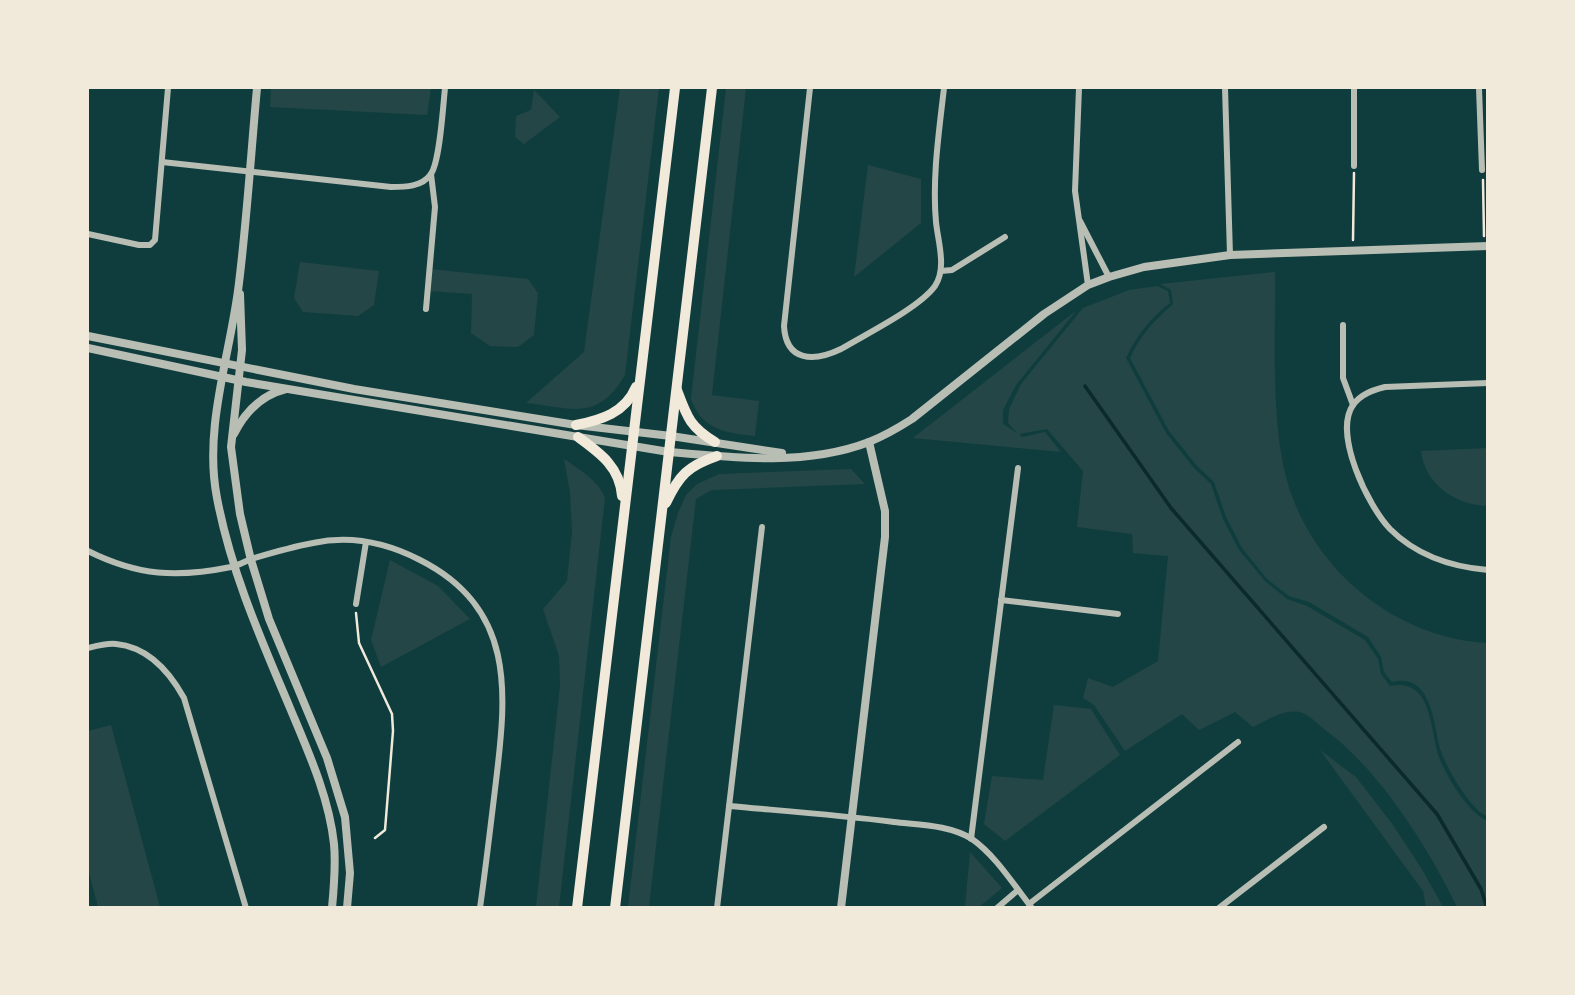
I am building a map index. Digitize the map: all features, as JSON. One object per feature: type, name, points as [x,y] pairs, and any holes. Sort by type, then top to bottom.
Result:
[{"type":"highway","points":[[578,908],[674,88]]},
{"type":"highway","points":[[615,908],[712,88]]},
{"type":"highway","points":[[576,425],[600,420],[621,408],[632,398],[640,378]]},
{"type":"highway","points":[[676,388],[691,424],[715,442]]},
{"type":"highway","points":[[578,437],[599,451],[617,473],[622,487],[624,519]]},
{"type":"highway","points":[[662,512],[682,474],[697,463],[717,456]]},
{"type":"street","points":[[88,234],[139,245],[150,245],[155,240],[168,88]]},
{"type":"street","points":[[257,88],[239,285],[225,362],[213,459],[216,497],[233,566],[313,764],[330,821],[335,873],[332,908]]},
{"type":"street","points":[[162,162],[391,187],[420,183],[431,174],[436,162],[445,88]]},
{"type":"street","points":[[810,88],[784,326],[790,347],[798,355],[807,358],[830,355],[918,302],[936,284],[941,271],[935,184],[944,88]]},
{"type":"street","points":[[1079,88],[1074,191],[1088,285]]},
{"type":"street","points":[[1225,88],[1230,255]]},
{"type":"street","points":[[1354,88],[1354,166]]},
{"type":"street","points":[[1479,88],[1482,170]]},
{"type":"street","points":[[426,309],[435,206],[431,174]]},
{"type":"street","points":[[1078,216],[1109,277]]},
{"type":"street","points":[[941,271],[952,270],[1005,237]]},
{"type":"street","points":[[88,348],[238,380],[632,447],[717,456],[799,456],[828,453],[869,442],[912,419],[1044,314],[1088,285],[1109,277],[1144,267],[1230,255],[1486,246]]},
{"type":"street","points":[[239,285],[243,324],[232,440],[233,470],[251,560],[269,619],[327,758],[345,817],[350,873],[346,908]]},
{"type":"street","points":[[1343,325],[1343,378],[1353,405]]},
{"type":"street","points":[[88,336],[354,389],[576,425],[715,442],[799,456]]},
{"type":"street","points":[[1488,383],[1385,387],[1364,394],[1353,405],[1348,426],[1353,463],[1373,507],[1390,528],[1408,543],[1442,561],[1488,570]]},
{"type":"street","points":[[232,440],[248,411],[268,396],[288,389]]},
{"type":"street","points":[[841,908],[885,537],[885,511],[869,442]]},
{"type":"street","points":[[971,839],[1018,468]]},
{"type":"street","points":[[717,908],[762,527]]},
{"type":"street","points":[[88,551],[109,562],[146,573],[163,574],[233,566],[331,540],[366,542],[397,549],[435,567],[450,578],[480,610],[495,646],[503,681],[504,705],[480,908]]},
{"type":"street","points":[[356,604],[366,542]]},
{"type":"street","points":[[1001,600],[1118,614]]},
{"type":"street","points":[[88,648],[113,643],[129,646],[163,666],[174,681],[184,698],[246,908]]},
{"type":"street","points":[[729,806],[851,816],[957,832],[990,854],[1030,906],[1238,742]]},
{"type":"street","points":[[1219,908],[1324,827]]},
{"type":"street","points":[[997,908],[1018,890]]},
{"type":"path","points":[[1353,251],[1354,166]]},
{"type":"path","points":[[1482,170],[1486,246]]},
{"type":"path","points":[[356,604],[359,643],[392,714],[393,731],[384,830],[374,838]]},
{"type":"shaded area","points":[[271,88],[431,88],[427,115],[270,107]]},
{"type":"shaded area","points":[[620,88],[659,88],[625,375],[615,390],[594,406],[571,409],[526,403],[584,352]]},
{"type":"shaded area","points":[[726,88],[746,88],[712,395],[759,401],[755,436],[725,431],[708,424],[691,399]]},
{"type":"shaded area","points":[[534,90],[560,117],[524,144],[515,137],[516,116],[531,110]]},
{"type":"shaded area","points":[[868,165],[921,179],[921,223],[854,277]]},
{"type":"shaded area","points":[[300,262],[379,271],[374,305],[358,316],[303,312],[294,298]]},
{"type":"shaded area","points":[[430,269],[528,279],[538,293],[534,335],[518,347],[490,346],[471,333],[472,294],[428,291]]},
{"type":"shaded area","points":[[1275,272],[1276,407],[1282,460],[1300,516],[1317,545],[1338,571],[1363,594],[1391,613],[1421,628],[1453,638],[1487,643],[1487,816],[1474,806],[1448,767],[1441,751],[1429,703],[1416,685],[1406,681],[1392,682],[1384,672],[1381,657],[1368,637],[1309,602],[1289,596],[1267,579],[1242,548],[1226,517],[1214,482],[1197,466],[1169,431],[1130,358],[1148,329],[1173,304],[1171,290],[1160,284]]},
{"type":"shaded area","points":[[1157,286],[1168,291],[1170,303],[1145,328],[1126,358],[1166,433],[1194,468],[1211,484],[1223,519],[1239,550],[1265,581],[1287,599],[1307,606],[1365,640],[1378,659],[1381,674],[1390,686],[1403,685],[1421,696],[1430,716],[1437,751],[1444,769],[1472,810],[1487,820],[1487,907],[1457,907],[1417,835],[1383,787],[1344,746],[1303,713],[1283,713],[1253,727],[1235,712],[1199,730],[1182,714],[1125,751],[1094,705],[1083,698],[1088,678],[1113,687],[1158,661],[1168,556],[1133,553],[1132,534],[1077,527],[1083,471],[1047,429],[1019,434],[1022,437],[1045,432],[1061,452],[913,438],[1077,310],[1016,385],[1003,410],[1003,424],[1017,433],[1008,423],[1009,409],[1021,384],[1083,308],[1129,290]]},
{"type":"shaded area","points":[[1487,448],[1487,506],[1464,502],[1444,491],[1429,474],[1421,451]]},
{"type":"shaded area","points":[[564,459],[593,481],[605,498],[559,907],[536,907],[560,686],[559,656],[543,609],[567,581],[572,532],[570,492]]},
{"type":"shaded area","points":[[851,469],[865,484],[712,490],[696,499],[649,907],[628,907],[671,537],[686,495],[697,484],[719,474]]},
{"type":"shaded area","points":[[390,560],[438,586],[470,619],[381,667],[371,640]]},
{"type":"shaded area","points":[[1054,705],[1091,709],[1120,755],[1005,841],[984,824],[992,776],[1043,780]]},
{"type":"shaded area","points":[[111,725],[160,907],[98,907],[88,869],[88,731]]},
{"type":"shaded area","points":[[1320,750],[1356,777],[1393,825],[1443,907],[1426,907],[1423,891]]},
{"type":"shaded area","points":[[970,852],[1002,888],[979,907],[965,907]]},
{"type":"waterway","points":[[1085,386],[1171,508],[1437,814],[1481,889],[1487,908]]}]
